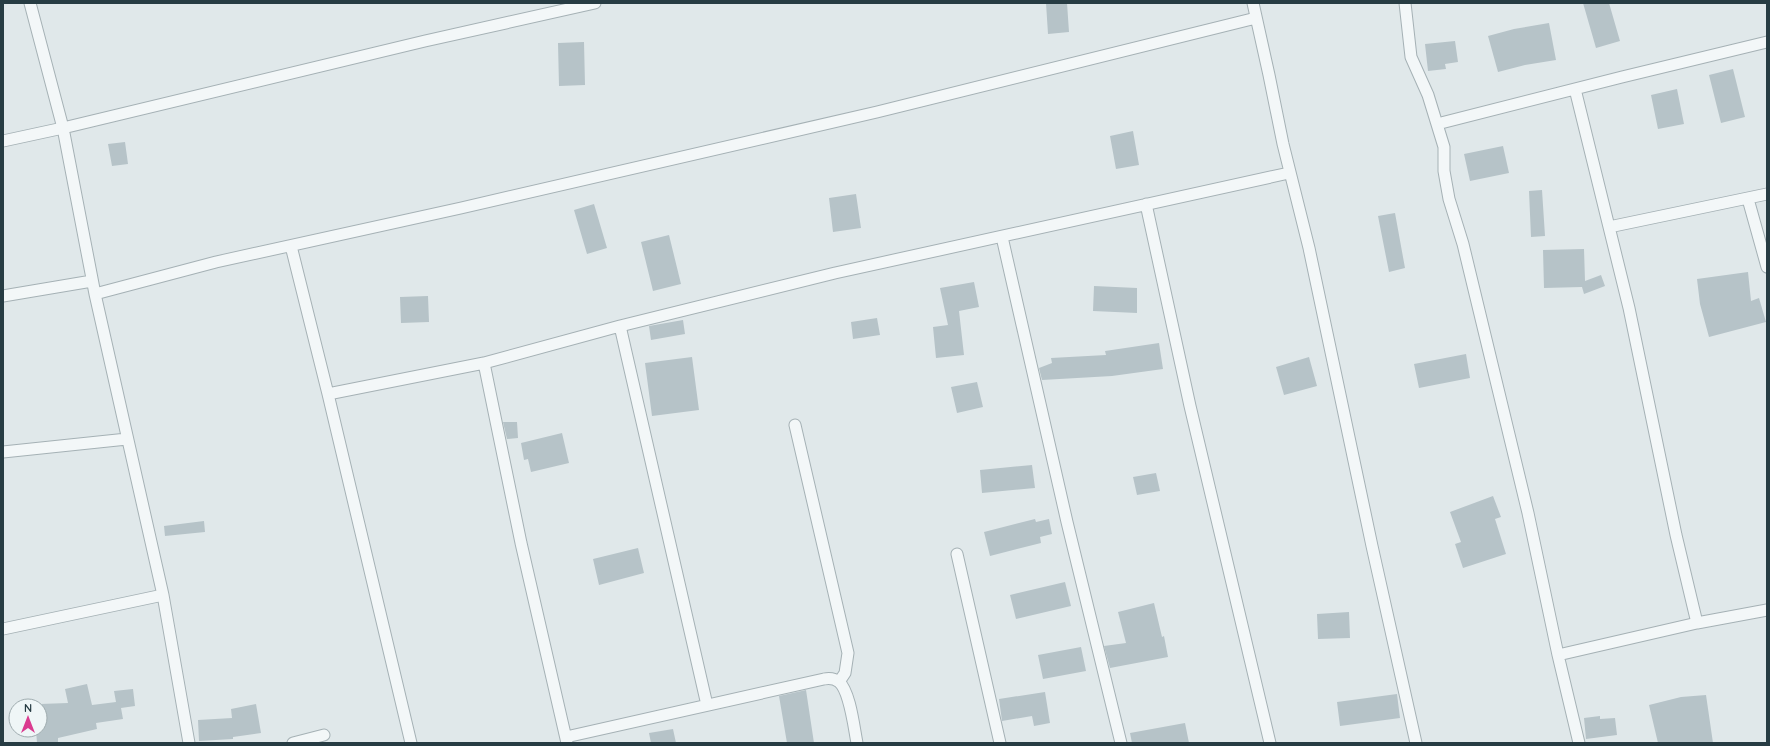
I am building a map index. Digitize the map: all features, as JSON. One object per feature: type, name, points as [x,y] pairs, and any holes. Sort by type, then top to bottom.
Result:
[{"type":"street","points":[[30,3],[63,128],[92,281],[162,596],[189,743]]},
{"type":"street","points":[[3,141],[425,41],[595,3]]},
{"type":"street","points":[[1253,3],[1289,173],[1309,248],[1372,546],[1416,743]]},
{"type":"street","points":[[1405,3],[1411,57],[1428,94],[1444,146],[1444,171],[1448,192],[1463,244],[1526,505],[1558,655],[1579,743]]},
{"type":"street","points":[[95,294],[216,262],[469,206],[877,112],[1256,18]]},
{"type":"street","points":[[1437,124],[1767,42]]},
{"type":"street","points":[[1575,89],[1629,308],[1676,535],[1698,623]]},
{"type":"street","points":[[328,394],[484,363],[620,326],[835,273],[1289,173]]},
{"type":"street","points":[[1609,227],[1767,194]]},
{"type":"street","points":[[1748,199],[1767,267]]},
{"type":"street","points":[[1146,204],[1190,406],[1270,743]]},
{"type":"street","points":[[1002,236],[1058,485],[1121,743]]},
{"type":"street","points":[[291,246],[328,394],[411,743]]},
{"type":"street","points":[[3,296],[92,281]]},
{"type":"street","points":[[620,326],[707,705]]},
{"type":"street","points":[[484,363],[521,544],[566,740],[707,705],[832,678],[839,682],[845,690],[857,743]]},
{"type":"street","points":[[795,425],[848,653],[845,673],[839,682]]},
{"type":"street","points":[[3,452],[127,439]]},
{"type":"street","points":[[957,554],[1000,743]]},
{"type":"street","points":[[3,629],[162,596]]},
{"type":"street","points":[[1558,655],[1698,623],[1767,610]]},
{"type":"street","points":[[293,743],[324,735]]},
{"type":"building","points":[[1046,3],[1067,3],[1069,32],[1048,34]]},
{"type":"building","points":[[1583,3],[1609,3],[1620,41],[1596,48]]},
{"type":"building","points":[[1549,23],[1556,60],[1525,65],[1498,72],[1488,36],[1514,29]]},
{"type":"building","points":[[1455,41],[1458,62],[1445,64],[1446,69],[1428,71],[1425,44]]},
{"type":"building","points":[[584,42],[585,85],[559,86],[558,43]]},
{"type":"building","points":[[1733,69],[1745,117],[1721,123],[1709,75]]},
{"type":"building","points":[[1677,89],[1684,124],[1658,129],[1651,95]]},
{"type":"building","points":[[1133,131],[1139,165],[1116,169],[1110,136]]},
{"type":"building","points":[[125,142],[128,164],[112,166],[108,144]]},
{"type":"building","points":[[1503,146],[1509,173],[1470,181],[1464,154]]},
{"type":"building","points":[[1542,190],[1545,236],[1531,237],[1529,191]]},
{"type":"building","points":[[856,194],[861,228],[833,232],[829,198]]},
{"type":"building","points":[[594,204],[607,248],[587,254],[574,210]]},
{"type":"building","points":[[1395,213],[1405,268],[1389,272],[1378,216]]},
{"type":"building","points":[[669,235],[681,284],[653,291],[641,242]]},
{"type":"building","points":[[1584,249],[1585,281],[1601,275],[1605,286],[1584,294],[1582,287],[1544,288],[1543,250]]},
{"type":"building","points":[[1748,272],[1751,301],[1759,298],[1766,322],[1709,337],[1700,304],[1697,279]]},
{"type":"building","points":[[974,282],[979,307],[959,311],[964,355],[936,358],[933,327],[948,325],[940,288]]},
{"type":"building","points":[[1094,286],[1137,288],[1137,313],[1093,311]]},
{"type":"building","points":[[428,296],[429,322],[401,323],[400,297]]},
{"type":"building","points":[[877,318],[880,335],[853,339],[851,322]]},
{"type":"building","points":[[683,320],[685,334],[651,340],[649,326]]},
{"type":"building","points":[[1159,343],[1163,369],[1112,376],[1042,380],[1039,368],[1052,363],[1051,358],[1106,355],[1105,351]]},
{"type":"building","points":[[1466,354],[1470,378],[1419,388],[1414,364]]},
{"type":"building","points":[[692,357],[699,410],[652,416],[645,363]]},
{"type":"building","points":[[1309,357],[1317,386],[1284,395],[1276,367]]},
{"type":"building","points":[[977,382],[983,407],[957,413],[951,387]]},
{"type":"building","points":[[503,422],[517,422],[518,438],[507,439]]},
{"type":"building","points":[[562,433],[569,463],[531,472],[528,459],[524,460],[521,443]]},
{"type":"building","points":[[1032,465],[1035,488],[982,493],[980,470]]},
{"type":"building","points":[[1156,473],[1160,491],[1137,495],[1133,477]]},
{"type":"building","points":[[1493,496],[1501,517],[1495,519],[1506,554],[1463,568],[1455,544],[1461,542],[1450,512]]},
{"type":"building","points":[[1035,519],[1036,522],[1049,519],[1052,534],[1040,537],[1041,543],[990,556],[984,532]]},
{"type":"building","points":[[204,521],[205,532],[165,536],[164,526]]},
{"type":"building","points":[[638,548],[644,573],[599,585],[593,559]]},
{"type":"building","points":[[1065,582],[1071,606],[1016,619],[1010,595]]},
{"type":"building","points":[[1154,603],[1162,637],[1164,636],[1168,657],[1110,668],[1104,646],[1126,643],[1118,612]]},
{"type":"building","points":[[1349,612],[1350,638],[1318,639],[1317,614]]},
{"type":"building","points":[[1081,647],[1086,671],[1043,679],[1038,655]]},
{"type":"building","points":[[87,684],[92,705],[116,702],[114,691],[133,689],[135,706],[121,708],[123,719],[96,723],[97,729],[58,738],[58,743],[37,743],[37,738],[48,738],[48,704],[68,703],[65,689]]},
{"type":"building","points":[[806,690],[814,743],[787,743],[779,696]]},
{"type":"building","points":[[1045,692],[1050,723],[1034,726],[1032,716],[1002,721],[999,699]]},
{"type":"building","points":[[1397,694],[1400,718],[1340,726],[1337,702]]},
{"type":"building","points":[[1706,695],[1713,743],[1658,743],[1649,705],[1681,697]]},
{"type":"building","points":[[256,704],[261,733],[233,737],[233,739],[199,741],[198,720],[232,718],[231,709]]},
{"type":"building","points":[[1600,716],[1600,719],[1615,718],[1617,735],[1586,739],[1584,718]]},
{"type":"building","points":[[1185,723],[1189,743],[1132,743],[1130,733]]},
{"type":"building","points":[[673,729],[676,743],[651,743],[649,733]]}]
